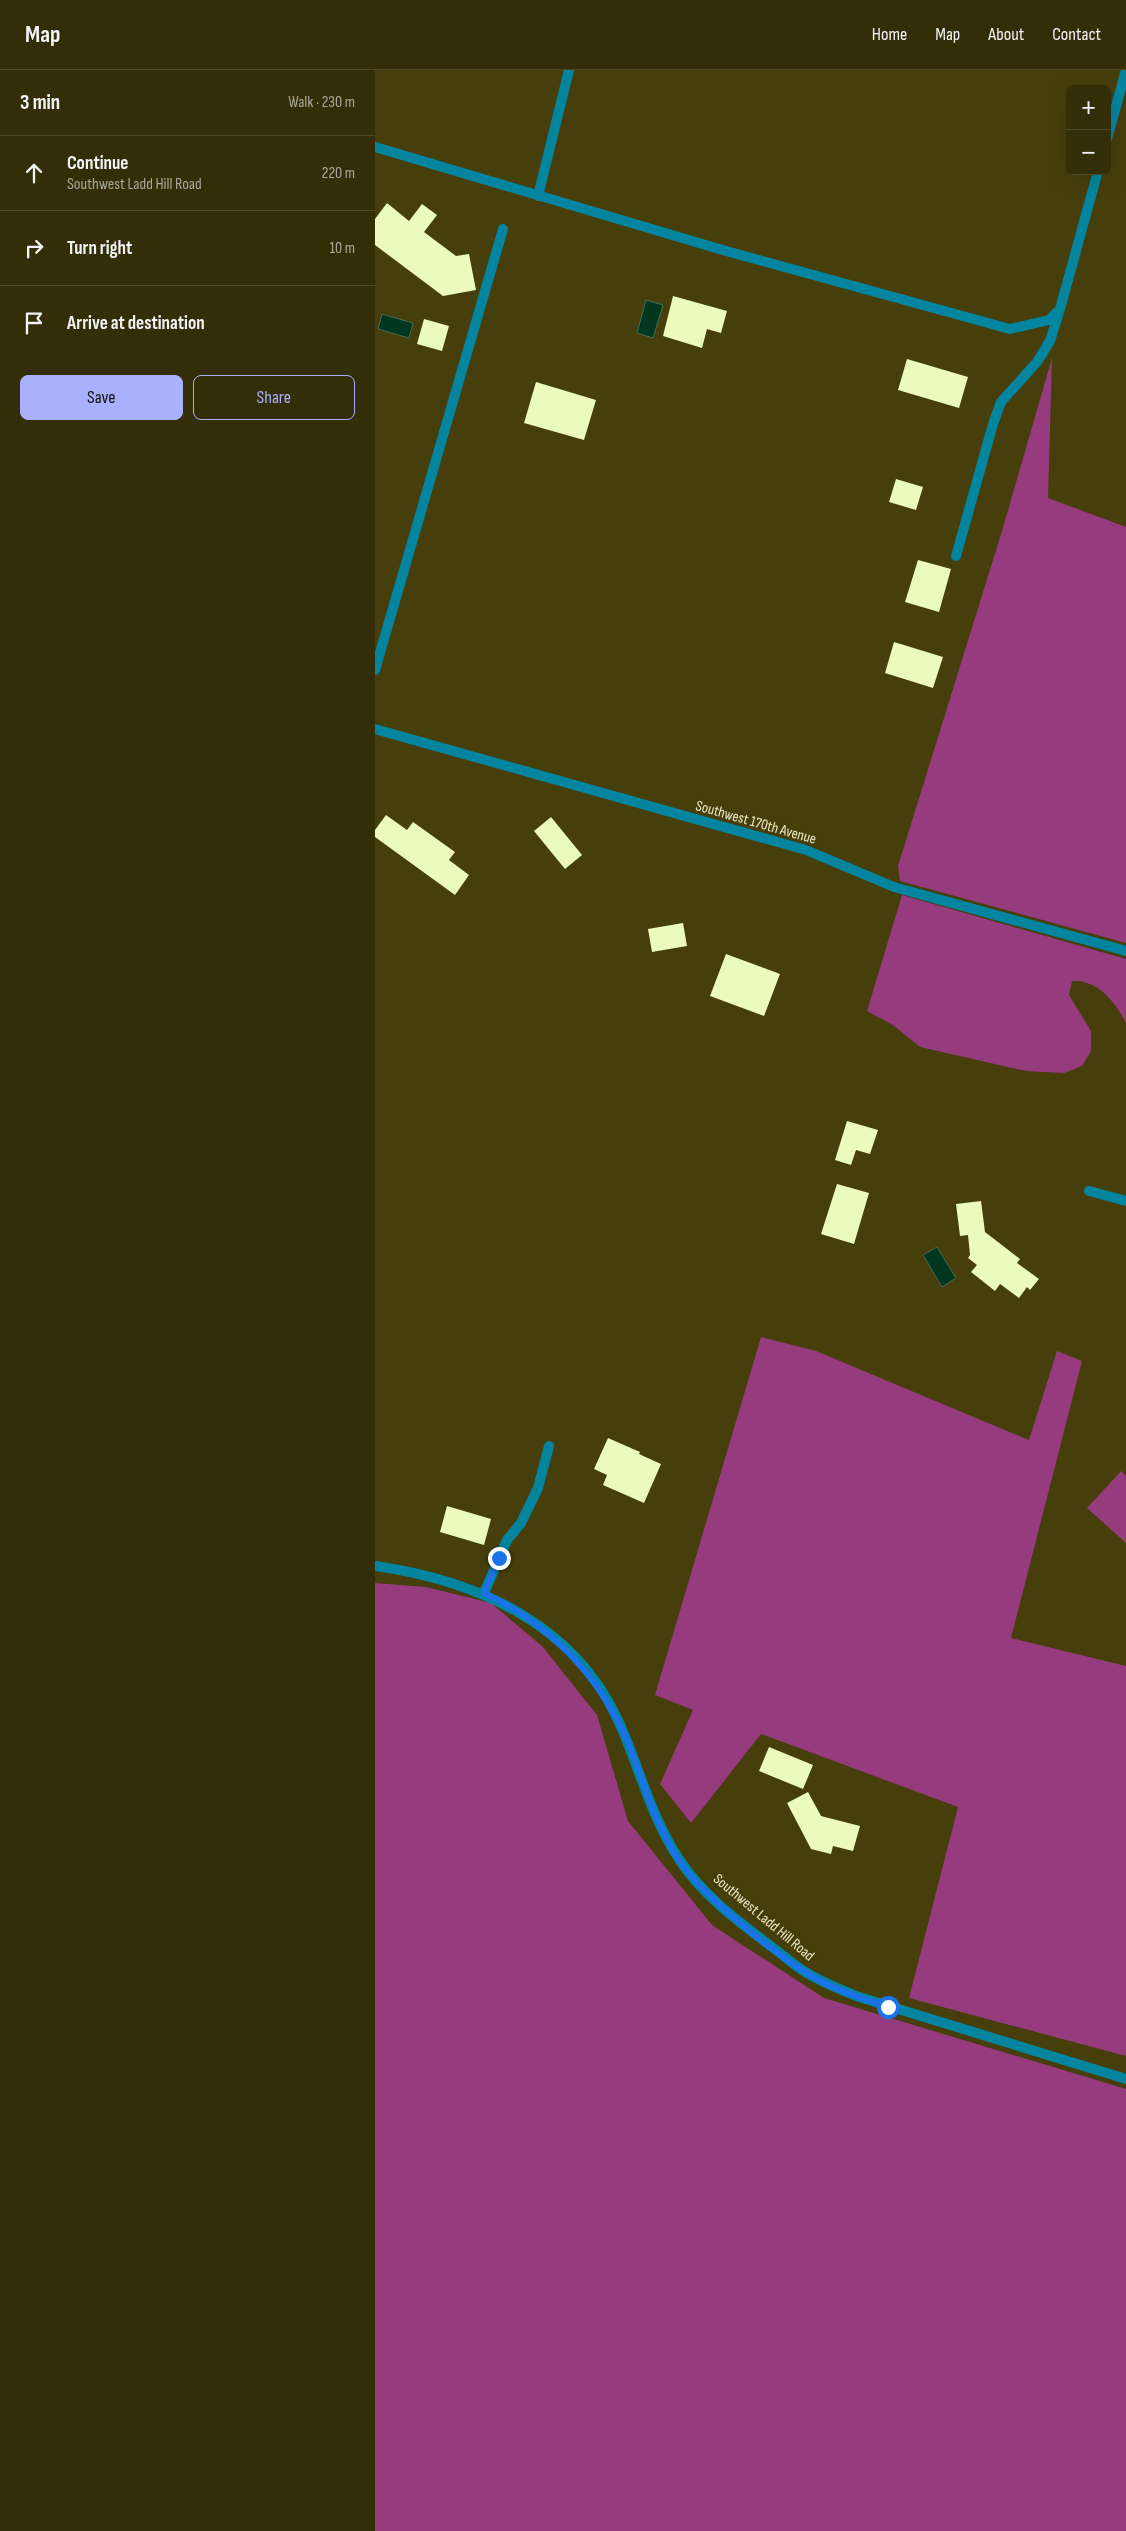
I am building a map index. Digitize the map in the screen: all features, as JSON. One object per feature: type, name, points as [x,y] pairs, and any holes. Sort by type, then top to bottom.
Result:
[{"type":"street","points":[[538,196],[569,70]]},
{"type":"street","points":[[1109,130],[1126,70]]},
{"type":"street","points":[[375,146],[725,251],[1010,329],[1049,320],[1060,309]]},
{"type":"street","points":[[956,556],[993,424],[1001,402],[1037,362],[1050,342],[1097,175]]},
{"type":"street","points":[[375,670],[503,229]]},
{"type":"street","name":"Southwest 170th Avenue","points":[[375,729],[806,850],[894,887],[1126,951]]},
{"type":"street","points":[[1089,1191],[1126,1201]]},
{"type":"street","points":[[484,1593],[507,1540],[521,1523],[538,1488],[549,1446]]},
{"type":"street","name":"Southwest Ladd Hill Road","points":[[375,1566],[431,1577],[484,1593],[514,1608],[561,1645],[587,1672],[616,1716],[659,1825],[680,1861],[725,1908],[800,1969],[825,1983],[856,1996],[1126,2079]]},
{"type":"shaded area","points":[[646,300],[663,305],[653,338],[637,333]]},
{"type":"shaded area","points":[[382,314],[413,323],[409,338],[378,329]]},
{"type":"shaded area","points":[[1052,358],[1048,498],[1126,527],[1126,943],[900,881],[898,866],[1002,531]]},
{"type":"shaded area","points":[[902,895],[1126,959],[1126,1023],[1111,1000],[1098,988],[1081,981],[1072,981],[1069,995],[1091,1031],[1091,1051],[1082,1066],[1064,1073],[1026,1071],[920,1047],[893,1025],[867,1011]]},
{"type":"shaded area","points":[[937,1247],[956,1278],[942,1287],[923,1255]]},
{"type":"shaded area","points":[[761,1337],[816,1351],[1029,1440],[1057,1351],[1082,1361],[1011,1638],[1126,1666],[1126,2056],[909,1998],[958,1807],[761,1734],[691,1823],[660,1784],[693,1710],[655,1695]]},
{"type":"shaded area","points":[[1121,1471],[1126,1476],[1126,1543],[1087,1508]]},
{"type":"shaded area","points":[[375,1583],[426,1587],[491,1603],[543,1647],[597,1715],[628,1821],[712,1925],[824,1998],[1126,2089],[1126,2531],[375,2531]]},
{"type":"building","points":[[387,203],[409,221],[422,204],[437,215],[424,232],[456,256],[469,254],[476,290],[443,296],[375,245],[375,219]]},
{"type":"building","points":[[673,296],[727,311],[721,333],[707,329],[702,348],[663,336]]},
{"type":"building","points":[[424,319],[449,326],[442,351],[417,344]]},
{"type":"building","points":[[907,359],[968,377],[959,408],[898,390]]},
{"type":"building","points":[[536,382],[596,400],[584,440],[524,423]]},
{"type":"building","points":[[896,479],[923,487],[916,510],[889,502]]},
{"type":"building","points":[[918,560],[951,569],[939,612],[905,602]]},
{"type":"building","points":[[894,642],[943,657],[933,688],[885,673]]},
{"type":"building","points":[[386,815],[407,830],[413,822],[455,852],[449,860],[469,875],[455,895],[375,837],[375,830]]},
{"type":"building","points":[[551,817],[582,855],[565,869],[534,831]]},
{"type":"building","points":[[683,923],[687,946],[652,952],[648,929]]},
{"type":"building","points":[[726,954],[780,974],[764,1016],[710,996]]},
{"type":"building","points":[[847,1121],[878,1130],[870,1154],[856,1150],[851,1165],[835,1160]]},
{"type":"building","points":[[837,1184],[869,1193],[854,1244],[821,1234]]},
{"type":"building","points":[[981,1201],[985,1232],[1020,1259],[1017,1263],[1039,1279],[1030,1290],[1027,1287],[1019,1298],[1000,1284],[995,1291],[971,1272],[977,1265],[968,1258],[970,1255],[968,1235],[960,1236],[956,1204]]},
{"type":"building","points":[[608,1438],[640,1452],[639,1454],[661,1464],[644,1503],[603,1485],[607,1475],[594,1469]]},
{"type":"building","points":[[447,1506],[491,1519],[484,1545],[440,1532]]},
{"type":"building","points":[[769,1747],[813,1765],[803,1789],[759,1771]]},
{"type":"building","points":[[808,1792],[821,1816],[860,1826],[853,1851],[833,1846],[831,1854],[811,1849],[787,1803]]},
{"type":"route","points":[[499,1558],[484,1593],[514,1608],[539,1626],[572,1655],[599,1688],[616,1716],[659,1825],[670,1846],[690,1873],[730,1913],[800,1969],[825,1983],[888,2007]]}]
